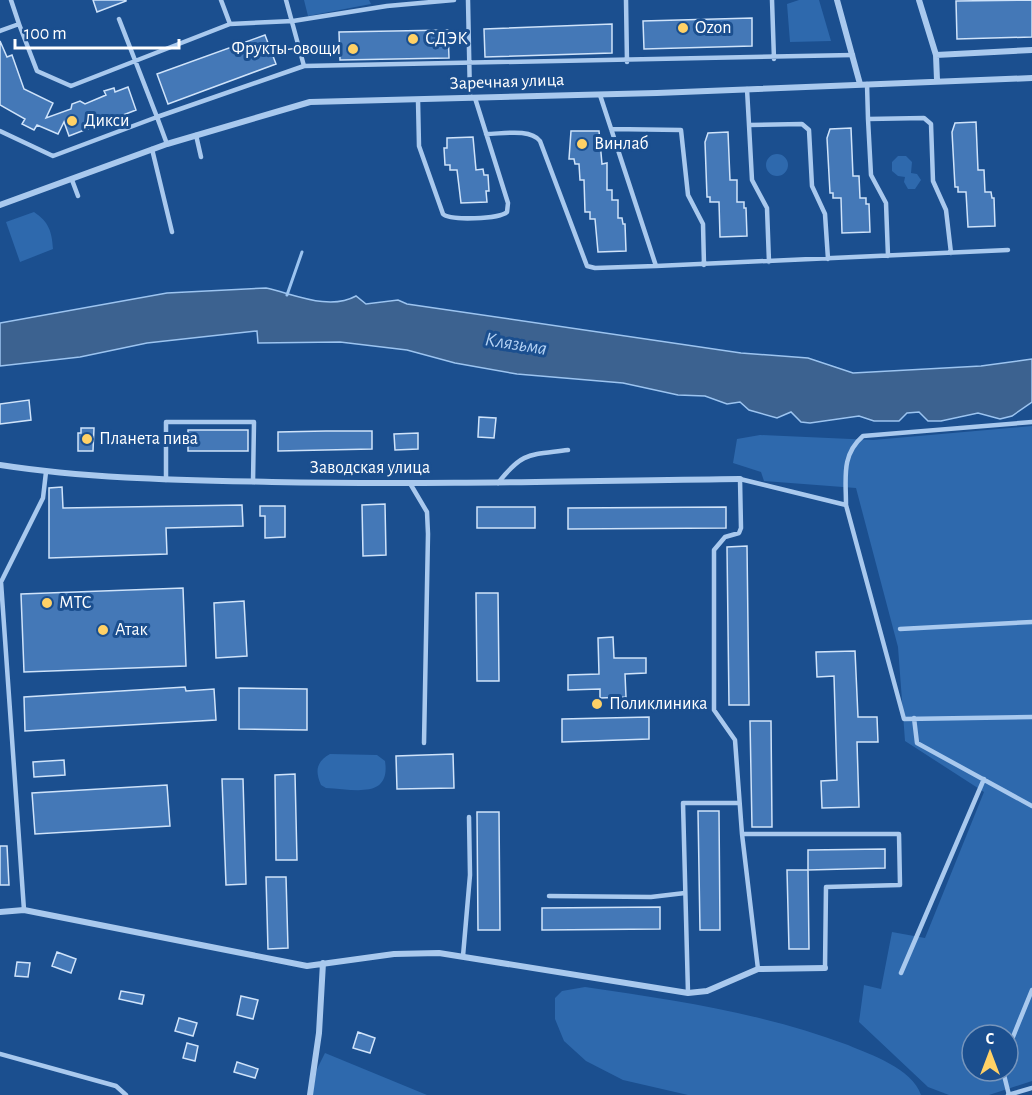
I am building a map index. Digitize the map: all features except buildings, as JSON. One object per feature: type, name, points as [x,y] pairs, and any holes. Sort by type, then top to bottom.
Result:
[{"type":"street","points":[[837,0],[863,84]]},
{"type":"street","points":[[919,0],[936,55],[937,80]]},
{"type":"street","points":[[936,55],[1032,50]]},
{"type":"street","name":"Заречная улица","points":[[0,206],[152,149],[310,102],[1032,78]]},
{"type":"street","name":"Заводская улица","points":[[0,465],[46,472],[166,480],[411,485],[740,479]]},
{"type":"street","points":[[0,912],[24,910],[307,966],[394,954],[463,956],[688,993],[707,991],[758,969],[825,968]]},
{"type":"street","points":[[310,1095],[319,1033],[323,963]]},
{"type":"lane","points":[[11,0],[37,71],[71,86],[230,24],[293,21],[387,6],[454,0]]},
{"type":"lane","points":[[221,0],[230,24]]},
{"type":"lane","points":[[286,0],[304,66]]},
{"type":"lane","points":[[386,0],[387,6]]},
{"type":"lane","points":[[418,100],[419,146],[446,217],[498,217],[507,212],[508,203],[473,98],[468,0]]},
{"type":"lane","points":[[626,0],[627,62]]},
{"type":"lane","points":[[772,0],[774,58]]},
{"type":"lane","points":[[119,19],[167,144]]},
{"type":"lane","points":[[0,31],[19,24]]},
{"type":"lane","points":[[0,131],[54,156],[157,117],[304,66],[627,62],[853,55]]},
{"type":"lane","points":[[863,84],[868,119],[871,175],[886,203],[888,256]]},
{"type":"lane","points":[[747,89],[752,180],[766,208],[769,262]]},
{"type":"lane","points":[[600,94],[656,266]]},
{"type":"lane","points":[[868,119],[929,120],[933,181],[946,210],[951,252]]},
{"type":"lane","points":[[749,125],[807,126],[812,186],[825,214],[828,259]]},
{"type":"lane","points":[[611,129],[681,129],[688,195],[703,224],[704,266]]},
{"type":"lane","points":[[486,134],[528,133],[536,136],[540,141],[587,266],[595,268],[704,266],[1008,250]]},
{"type":"lane","points":[[196,135],[201,157]]},
{"type":"lane","points":[[152,149],[172,232]]},
{"type":"lane","points":[[72,180],[78,196]]},
{"type":"lane","points":[[166,480],[166,422],[254,422],[254,482]]},
{"type":"lane","points":[[1032,422],[863,436],[851,446],[847,456],[846,505],[904,718],[1032,717]]},
{"type":"lane","points":[[498,483],[515,461],[534,455],[568,450]]},
{"type":"lane","points":[[24,910],[1,582],[43,498],[46,472]]},
{"type":"lane","points":[[758,969],[738,803],[735,740],[714,710],[714,550],[725,537],[739,533],[741,528],[740,479],[846,505]]},
{"type":"lane","points":[[411,485],[427,512],[424,742]]},
{"type":"lane","points":[[900,629],[1032,622]]},
{"type":"lane","points":[[914,718],[917,742],[1032,806]]},
{"type":"lane","points":[[902,973],[984,780]]},
{"type":"lane","points":[[688,993],[683,803],[738,803]]},
{"type":"lane","points":[[463,956],[470,875],[469,817]]},
{"type":"lane","points":[[742,834],[899,834],[900,885],[826,887],[825,968]]},
{"type":"lane","points":[[549,896],[651,897],[685,893]]},
{"type":"lane","points":[[1019,1023],[1032,990]]},
{"type":"lane","points":[[0,1054],[116,1086],[126,1095]]},
{"type":"lane","points":[[1009,1095],[1032,1088]]},
{"type":"shaded area","points":[[304,0],[369,0],[371,4],[308,16]]},
{"type":"shaded area","points":[[799,0],[819,0],[831,41],[790,42],[787,4]]},
{"type":"shaded area","points":[[777,154],[785,157],[788,165],[785,173],[777,176],[769,173],[766,165],[769,157]]},
{"type":"shaded area","points":[[898,156],[906,156],[912,162],[911,173],[917,174],[921,180],[915,189],[908,189],[904,182],[905,177],[898,176],[892,171],[892,162]]},
{"type":"shaded area","points":[[34,212],[49,228],[53,249],[20,262],[6,222]]},
{"type":"shaded area","points":[[1032,426],[1032,1081],[989,1095],[949,1095],[928,1087],[859,1022],[864,985],[881,989],[892,932],[925,938],[984,792],[905,741],[898,647],[856,488],[764,481],[761,472],[733,463],[737,439],[760,435],[873,440]]},
{"type":"shaded area","points":[[330,754],[377,755],[385,761],[382,782],[368,790],[326,788],[321,785],[318,767],[322,760]]},
{"type":"shaded area","points":[[585,987],[718,1009],[816,1034],[848,1045],[890,1064],[909,1077],[921,1095],[688,1095],[623,1080],[586,1061],[564,1041],[555,1019],[555,998],[562,991]]},
{"type":"shaded area","points":[[325,1053],[427,1095],[312,1095],[317,1069]]},
{"type":"water","name":"Клязьма","points":[[266,288],[323,302],[346,300],[356,296],[366,304],[398,300],[407,304],[741,353],[808,358],[853,373],[981,366],[1032,359],[1032,402],[1012,416],[1000,419],[978,413],[941,421],[928,421],[919,412],[907,413],[899,421],[874,421],[859,416],[810,423],[801,422],[791,412],[777,418],[749,410],[740,402],[727,404],[705,396],[678,395],[623,383],[517,374],[455,363],[407,350],[340,342],[258,343],[257,331],[147,343],[80,357],[0,366],[0,323],[167,293]]},
{"type":"waterway","points":[[287,295],[302,252]]},
{"type":"place","name":"Ozon","points":[[683,28]]},
{"type":"place","name":"СДЭК","points":[[413,39]]},
{"type":"place","name":"Фрукты-овощи","points":[[353,49]]},
{"type":"place","name":"Дикси","points":[[72,121]]},
{"type":"place","name":"Винлаб","points":[[582,144]]},
{"type":"place","name":"Планета пива","points":[[87,439]]},
{"type":"place","name":"МТС","points":[[47,603]]},
{"type":"place","name":"Атак","points":[[103,630]]},
{"type":"place","name":"Поликлиника","points":[[597,704]]}]
